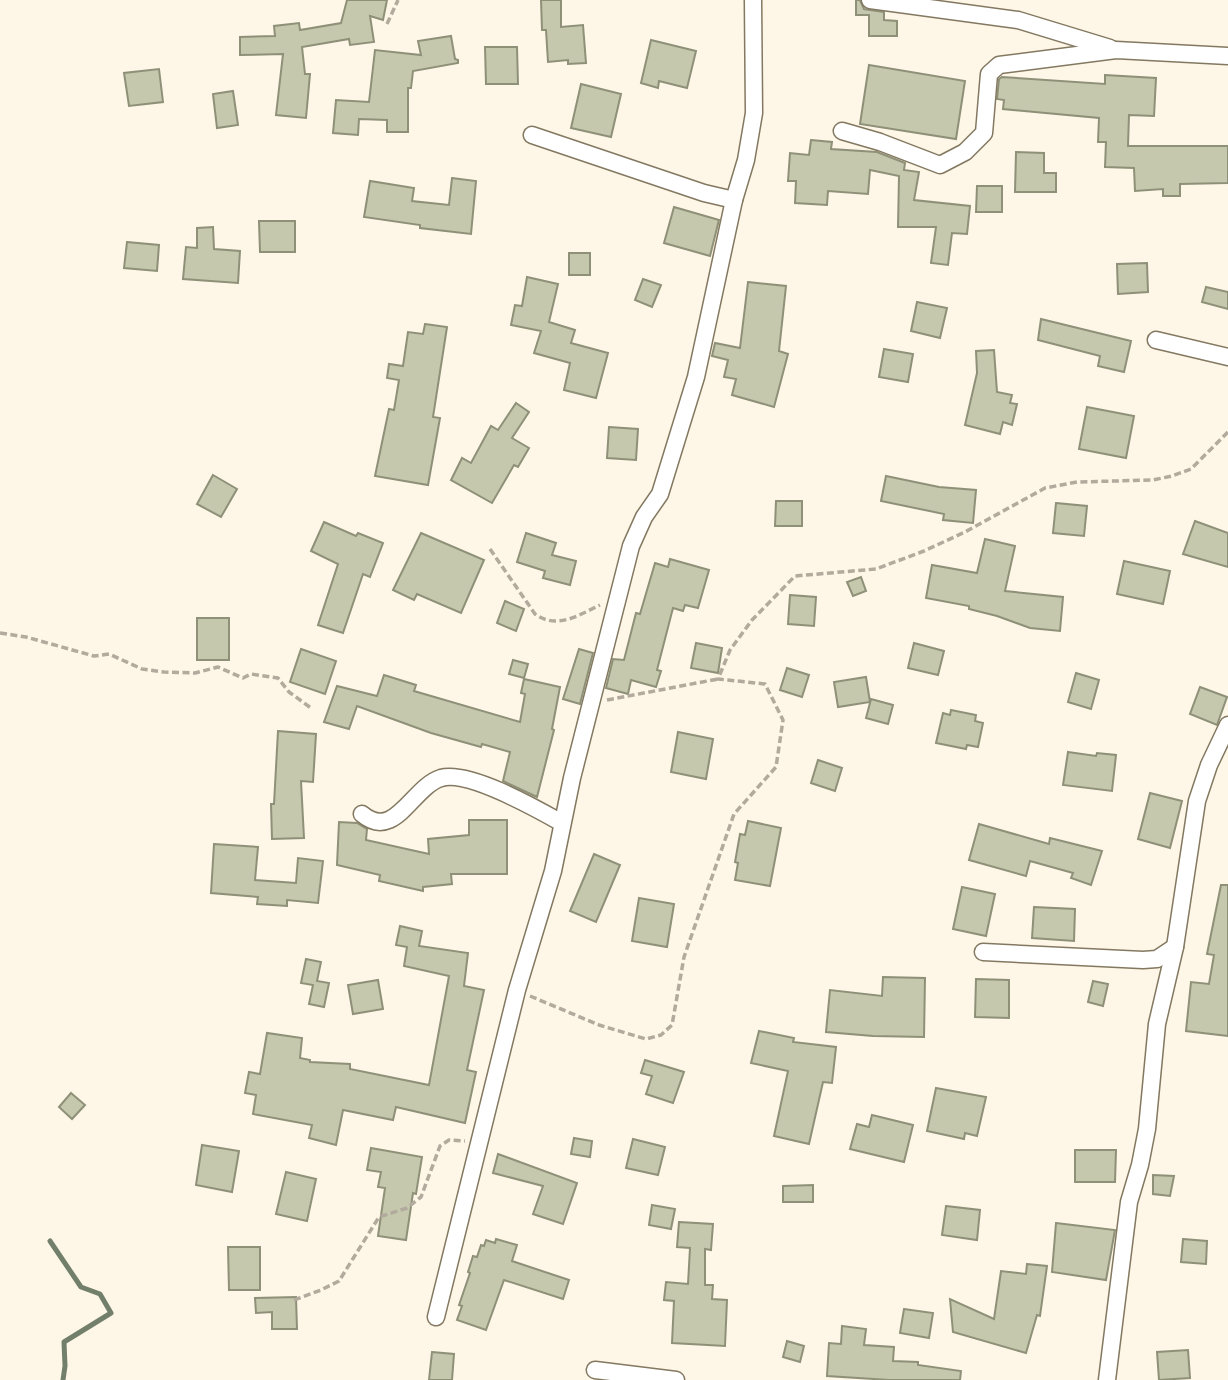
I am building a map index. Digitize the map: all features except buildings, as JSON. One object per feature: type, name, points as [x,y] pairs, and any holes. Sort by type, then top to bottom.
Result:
[{"type":"street","points":[[436,1317],[517,990],[553,871],[562,823],[631,546],[644,517],[660,494],[696,377],[734,200],[747,160],[754,113],[753,0]]},
{"type":"street","points":[[870,0],[1017,20],[1116,50]]},
{"type":"street","points":[[842,131],[940,165],[965,152],[984,133],[989,74],[999,65],[1116,50],[1228,57]]},
{"type":"street","points":[[533,135],[704,193],[734,200]]},
{"type":"street","points":[[1156,341],[1228,357]]},
{"type":"street","points":[[1107,1380],[1129,1202],[1147,1129],[1157,1024],[1175,947],[1197,801],[1209,765],[1228,725]]},
{"type":"street","points":[[362,814],[371,822],[379,824],[389,821],[430,785],[441,778],[453,778],[476,782],[562,823]]},
{"type":"street","points":[[983,953],[1143,960],[1157,959],[1175,947]]},
{"type":"street","points":[[595,1370],[676,1380]]},
{"type":"path","points":[[387,24],[398,0]]},
{"type":"path","points":[[718,680],[730,650],[752,620],[795,576],[876,569],[965,532],[1045,488],[1077,482],[1153,480],[1172,476],[1191,469],[1228,432]]},
{"type":"path","points":[[490,549],[535,614],[544,620],[563,622],[600,605],[620,592]]},
{"type":"path","points":[[0,633],[26,637],[94,656],[109,654],[142,669],[195,673],[218,667],[243,678],[251,674],[278,678],[289,692],[311,708]]},
{"type":"path","points":[[517,990],[599,1025],[646,1039],[661,1035],[672,1025],[684,957],[734,814],[776,767],[783,720],[765,684],[718,680],[593,702]]},
{"type":"path","points":[[294,1300],[339,1281],[379,1217],[407,1208],[421,1197],[440,1146],[444,1142],[481,1142]]},
{"type":"waterway","points":[[50,1241],[81,1287],[100,1294],[111,1313],[64,1342],[63,1380]]}]
